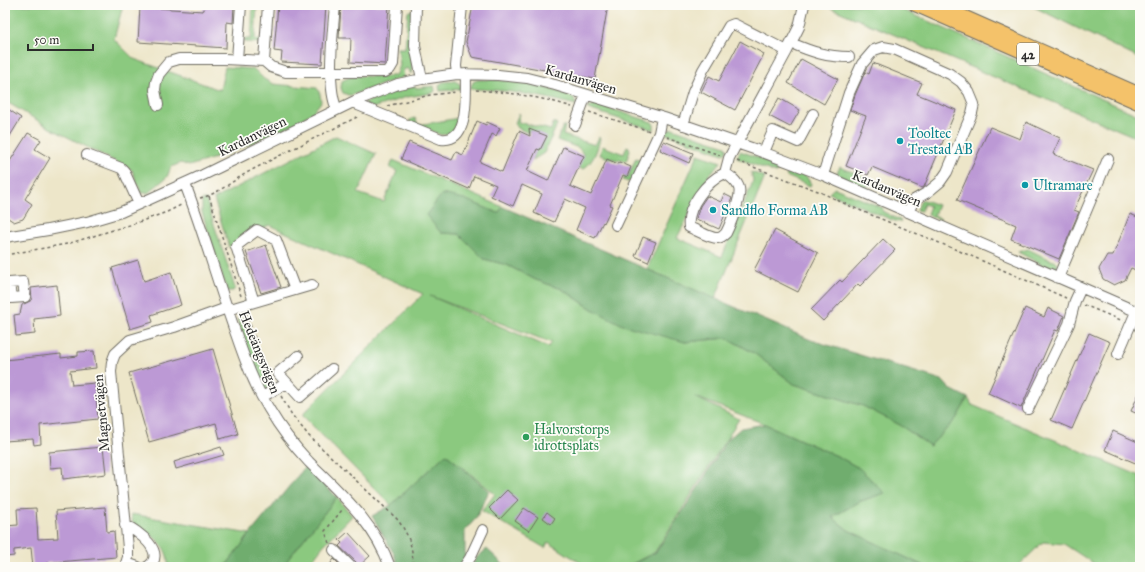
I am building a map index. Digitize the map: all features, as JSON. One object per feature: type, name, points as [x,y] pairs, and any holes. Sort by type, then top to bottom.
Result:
[{"type":"main road","name":"42","points":[[915,5],[1140,104]]},
{"type":"main road","name":"42","points":[[938,5],[1140,94]]},
{"type":"street","points":[[237,59],[241,5]]},
{"type":"street","points":[[264,61],[268,5]]},
{"type":"street","points":[[334,5],[332,72],[334,104],[337,109]]},
{"type":"street","points":[[158,105],[155,90],[156,82],[162,69],[169,62],[179,59],[237,59],[264,61],[271,67],[286,72],[385,72],[390,69],[393,64],[397,5]]},
{"type":"street","points":[[416,5],[415,46],[422,79]]},
{"type":"street","points":[[724,173],[736,181],[740,190],[739,199],[725,234],[720,238],[715,238],[690,227],[688,220],[702,191],[718,176],[724,173],[729,158],[799,27],[804,5]]},
{"type":"street","points":[[355,101],[358,105],[441,139],[447,140],[455,136],[461,127],[465,116],[466,90],[461,74],[456,66],[462,6]]},
{"type":"street","points":[[683,125],[693,92],[703,70],[729,26],[734,24],[789,47],[819,54],[849,58]]},
{"type":"street","points":[[823,175],[849,93],[862,64],[874,50],[883,47],[894,49],[950,74],[965,87],[974,104],[972,113],[947,172],[940,182],[928,192],[914,200],[908,212]]},
{"type":"street","name":"Kardanvägen","points":[[5,237],[87,222],[121,212],[185,184],[337,109],[398,84],[461,74],[498,75],[527,78],[586,94],[764,152],[823,175],[1138,312]]},
{"type":"street","points":[[575,125],[586,94]]},
{"type":"street","points":[[764,152],[773,131],[798,142],[813,114]]},
{"type":"street","points":[[616,224],[659,133],[662,118]]},
{"type":"street","points":[[87,154],[121,168],[124,171],[139,204]]},
{"type":"street","points":[[1058,278],[1108,159]]},
{"type":"street","name":"Hedeängsvägen","points":[[185,184],[227,309],[252,378],[262,398],[284,432],[309,461],[348,501],[370,528],[380,544],[390,567]]},
{"type":"street","points":[[254,302],[236,246],[257,230],[276,240],[295,290]]},
{"type":"street","name":"Magnetvägen","points":[[126,565],[128,548],[111,372],[114,358],[122,346],[130,340],[227,309],[312,285]]},
{"type":"street","points":[[1028,409],[1069,324],[1075,301],[1081,288]]},
{"type":"street","points":[[1118,354],[1130,324],[1138,312]]},
{"type":"street","points":[[298,356],[278,373],[300,397],[332,368]]},
{"type":"street","points":[[262,398],[287,383]]},
{"type":"street","points":[[125,524],[132,528],[151,545],[154,552],[154,560],[152,564],[147,567]]},
{"type":"street","points":[[464,567],[470,558],[483,530]]},
{"type":"street","points":[[334,550],[351,567]]},
{"type":"street","points":[[126,565],[138,567]]},
{"type":"path","points":[[5,255],[67,244],[167,212],[191,199],[209,196],[248,172],[370,110],[430,95],[466,90],[497,91],[547,99],[659,133],[729,158],[818,191],[852,207],[969,255],[1060,296],[1130,324]]},
{"type":"path","points":[[334,550],[329,543],[325,531],[348,501]]},
{"type":"green space","points":[[10,5],[123,5],[114,39],[134,59],[220,90],[225,67],[254,69],[264,79],[273,84],[317,88],[320,94],[321,102],[313,112],[294,124],[225,155],[189,166],[181,163],[171,167],[167,177],[148,193],[141,193],[132,170],[50,128],[5,101],[5,10]]},
{"type":"green space","points":[[253,5],[257,5],[255,39],[262,41],[261,43],[245,42],[244,39],[251,39]]},
{"type":"green space","points":[[824,5],[892,5],[1140,116],[1140,139]]},
{"type":"green space","points":[[1030,5],[1140,5],[1140,59]]},
{"type":"green space","points":[[412,10],[411,74],[408,68],[403,70],[404,77],[352,95],[343,93],[341,88],[342,81],[349,78],[355,76],[384,77],[397,74],[400,65],[398,48],[405,48],[408,12]]},
{"type":"green space","points":[[477,80],[500,80],[553,90],[574,98],[576,105],[497,90],[470,89],[473,82]]},
{"type":"green space","points":[[455,81],[460,84],[461,89],[440,91],[439,85],[443,82]]},
{"type":"green space","points":[[415,86],[416,88],[434,86],[435,91],[433,93],[407,97],[372,108],[364,103],[386,94]]},
{"type":"green space","points":[[596,104],[652,122],[654,125],[654,130],[587,108]]},
{"type":"green space","points":[[459,110],[462,114],[453,132],[441,135],[418,125],[459,118]]},
{"type":"green space","points":[[519,113],[518,122],[551,130],[553,123],[556,123],[557,125],[544,153],[533,160],[537,148],[541,148],[546,136],[529,130],[528,133],[518,128],[515,123]]},
{"type":"green space","points":[[415,118],[418,125],[409,121]]},
{"type":"green space","points":[[563,126],[565,126],[563,135],[595,145],[599,137],[600,138],[598,147],[590,163],[583,169],[578,168],[583,154],[579,148],[557,140]]},
{"type":"green space","points":[[672,128],[726,146],[726,152],[723,154],[664,133]]},
{"type":"green space","points":[[336,136],[376,154],[358,193],[384,202],[397,171],[390,168],[393,160],[503,207],[498,213],[464,199],[441,233],[459,234],[484,259],[507,265],[536,280],[562,289],[592,309],[685,342],[727,338],[754,353],[794,384],[863,406],[900,425],[930,446],[956,419],[968,398],[972,405],[1140,476],[1140,567],[1099,567],[1064,544],[1043,542],[1017,567],[926,567],[848,530],[832,517],[861,501],[884,493],[859,468],[837,456],[765,424],[695,397],[739,419],[655,552],[626,567],[587,567],[548,542],[545,548],[482,511],[495,494],[446,454],[391,505],[302,415],[423,294],[269,225],[229,247],[214,199]],"holes":[[[430,296],[552,343],[548,347]]]},
{"type":"green space","points":[[602,146],[624,154],[627,146],[629,147],[630,151],[626,161],[616,160],[600,155]]},
{"type":"green space","points":[[740,151],[779,165],[780,168],[776,173],[737,158]]},
{"type":"green space","points":[[698,154],[721,162],[709,175],[677,238],[722,257],[752,184],[753,180],[751,172],[765,177],[715,299],[647,269]]},
{"type":"green space","points":[[636,158],[642,160],[632,181],[628,182],[623,180],[625,177],[628,177]]},
{"type":"green space","points":[[840,167],[870,179],[867,189],[840,177],[837,173]]},
{"type":"green space","points":[[790,170],[806,176],[811,184],[810,186],[786,176]]},
{"type":"green space","points":[[835,188],[883,208],[882,211],[901,221],[898,222],[892,220],[829,193]]},
{"type":"green space","points":[[442,194],[464,199],[498,213],[503,207],[811,340],[942,380],[950,389],[968,398],[956,419],[930,446],[900,425],[863,406],[794,384],[754,353],[727,338],[685,342],[623,325],[592,309],[562,289],[536,280],[507,265],[484,259],[459,234],[441,233],[426,215]]},
{"type":"green space","points":[[202,200],[206,200],[235,288],[233,291],[227,291],[202,212]]},
{"type":"green space","points":[[921,200],[938,205],[934,215],[941,219],[940,220],[927,214],[930,206],[924,204],[921,211],[917,210]]},
{"type":"green space","points":[[1028,249],[1057,262],[1059,271],[1054,271],[1018,252]]},
{"type":"green space","points":[[239,318],[244,318],[271,387],[264,391],[247,352],[238,321]]},
{"type":"green space","points":[[765,424],[837,456],[859,468],[885,493],[861,501],[832,517],[848,530],[926,567],[627,567],[656,552],[727,440],[741,428]]},
{"type":"green space","points":[[446,454],[489,491],[476,518],[465,531],[465,560],[458,567],[398,567],[394,554],[372,516],[391,505]]},
{"type":"green space","points":[[305,467],[337,497],[282,567],[225,567],[250,534]]},
{"type":"green space","points":[[337,497],[352,516],[323,546],[307,567],[282,567]]},
{"type":"green space","points":[[131,514],[250,534],[225,567],[168,567],[166,552],[162,546],[146,531],[133,524]]},
{"type":"green space","points":[[487,549],[506,567],[471,567],[476,558]]},
{"type":"building","points":[[204,5],[234,5],[233,23],[227,22],[226,48],[138,42],[140,7],[203,11]]},
{"type":"building","points":[[278,5],[326,5],[322,64],[281,62],[282,52],[274,51]]},
{"type":"building","points":[[341,5],[389,5],[385,64],[350,62],[351,38],[339,38]]},
{"type":"building","points":[[473,5],[608,5],[595,79],[472,57],[466,42]]},
{"type":"building","points":[[740,41],[764,54],[735,110],[701,92],[709,76],[719,81]]},
{"type":"building","points":[[801,59],[838,79],[824,104],[788,83]]},
{"type":"building","name":"Tooltec Trestad AB","points":[[873,63],[922,83],[917,94],[956,110],[924,187],[922,188],[872,167],[868,175],[846,166],[866,116],[850,110],[865,72],[869,74]]},
{"type":"building","points":[[779,98],[800,110],[790,127],[769,116]]},
{"type":"building","points":[[5,107],[21,118],[5,144]]},
{"type":"building","points":[[477,121],[486,125],[487,122],[500,128],[496,136],[492,134],[480,162],[502,172],[519,131],[530,136],[529,129],[547,136],[540,150],[537,149],[527,171],[548,181],[563,147],[584,156],[570,186],[591,195],[607,159],[618,164],[619,162],[631,167],[627,177],[623,175],[610,205],[612,206],[595,238],[576,230],[585,208],[565,199],[554,222],[534,213],[542,194],[522,185],[513,206],[491,196],[496,185],[474,176],[469,189],[401,159],[409,142],[452,160],[456,152],[463,155]]},
{"type":"building","name":"Ultramare","points":[[1026,122],[1060,138],[1053,154],[1093,170],[1074,210],[1079,212],[1059,259],[1011,239],[1016,225],[957,200],[990,127],[1020,139]]},
{"type":"building","points":[[28,133],[41,140],[35,149],[50,158],[25,199],[32,204],[23,219],[14,222],[5,216],[5,169]]},
{"type":"building","points":[[664,141],[693,153],[689,163],[660,150]]},
{"type":"building","name":"Sandflo Forma AB","points":[[724,194],[732,198],[719,229],[696,219],[700,206],[707,196],[721,202]]},
{"type":"building","points":[[1130,214],[1140,218],[1140,272],[1131,268],[1125,280],[1114,285],[1103,279],[1099,269],[1107,255],[1113,255]]},
{"type":"building","points":[[775,230],[818,253],[798,292],[754,270]]},
{"type":"building","points":[[643,237],[656,242],[648,262],[635,256]]},
{"type":"building","points":[[883,239],[895,250],[860,286],[858,284],[823,321],[811,310],[840,280],[842,282]]},
{"type":"building","points":[[266,245],[281,287],[261,293],[246,252]]},
{"type":"building","points":[[138,260],[144,281],[171,272],[181,305],[151,315],[153,322],[130,329],[112,268]]},
{"type":"building","points":[[57,285],[60,316],[34,319],[35,334],[16,336],[14,315],[20,314],[22,305],[32,300],[31,288]]},
{"type":"building","points":[[1025,308],[1044,317],[1048,308],[1064,316],[1058,331],[1055,330],[1021,408],[988,393]]},
{"type":"building","points":[[1089,333],[1110,342],[1072,429],[1051,420]]},
{"type":"building","points":[[213,349],[238,434],[220,439],[216,423],[149,442],[129,373]]},
{"type":"building","points":[[94,351],[96,368],[70,371],[72,385],[95,383],[98,419],[40,425],[41,444],[34,445],[33,439],[5,441],[5,360],[61,354],[61,358],[78,356],[78,352]]},
{"type":"building","points":[[1140,391],[1140,415],[1131,411]]},
{"type":"building","points":[[1113,431],[1140,443],[1140,465],[1105,450]]},
{"type":"building","points":[[103,447],[106,474],[63,479],[62,467],[50,468],[49,452]]},
{"type":"building","points":[[221,447],[224,455],[176,469],[174,462]]},
{"type":"building","points":[[507,490],[518,500],[500,519],[489,508]]},
{"type":"building","points":[[105,507],[107,532],[114,531],[116,557],[46,563],[47,567],[33,567],[31,548],[14,550],[14,556],[5,557],[5,526],[18,525],[17,509],[36,508],[38,539],[58,538],[56,511]]},
{"type":"building","points":[[524,508],[538,517],[529,531],[515,521]]},
{"type":"building","points":[[547,512],[555,518],[551,524],[543,518]]},
{"type":"building","points":[[348,532],[370,556],[358,567],[356,562],[339,546],[342,543],[339,540]]},
{"type":"building","points":[[334,559],[342,567],[328,567]]},
{"type":"place","name":"Tooltec Trestad AB","points":[[900,141]]},
{"type":"place","name":"Ultramare","points":[[1025,185]]},
{"type":"place","name":"Sandflo Forma AB","points":[[713,210]]},
{"type":"place","name":"Halvorstorps idrottsplats","points":[[526,437]]}]
